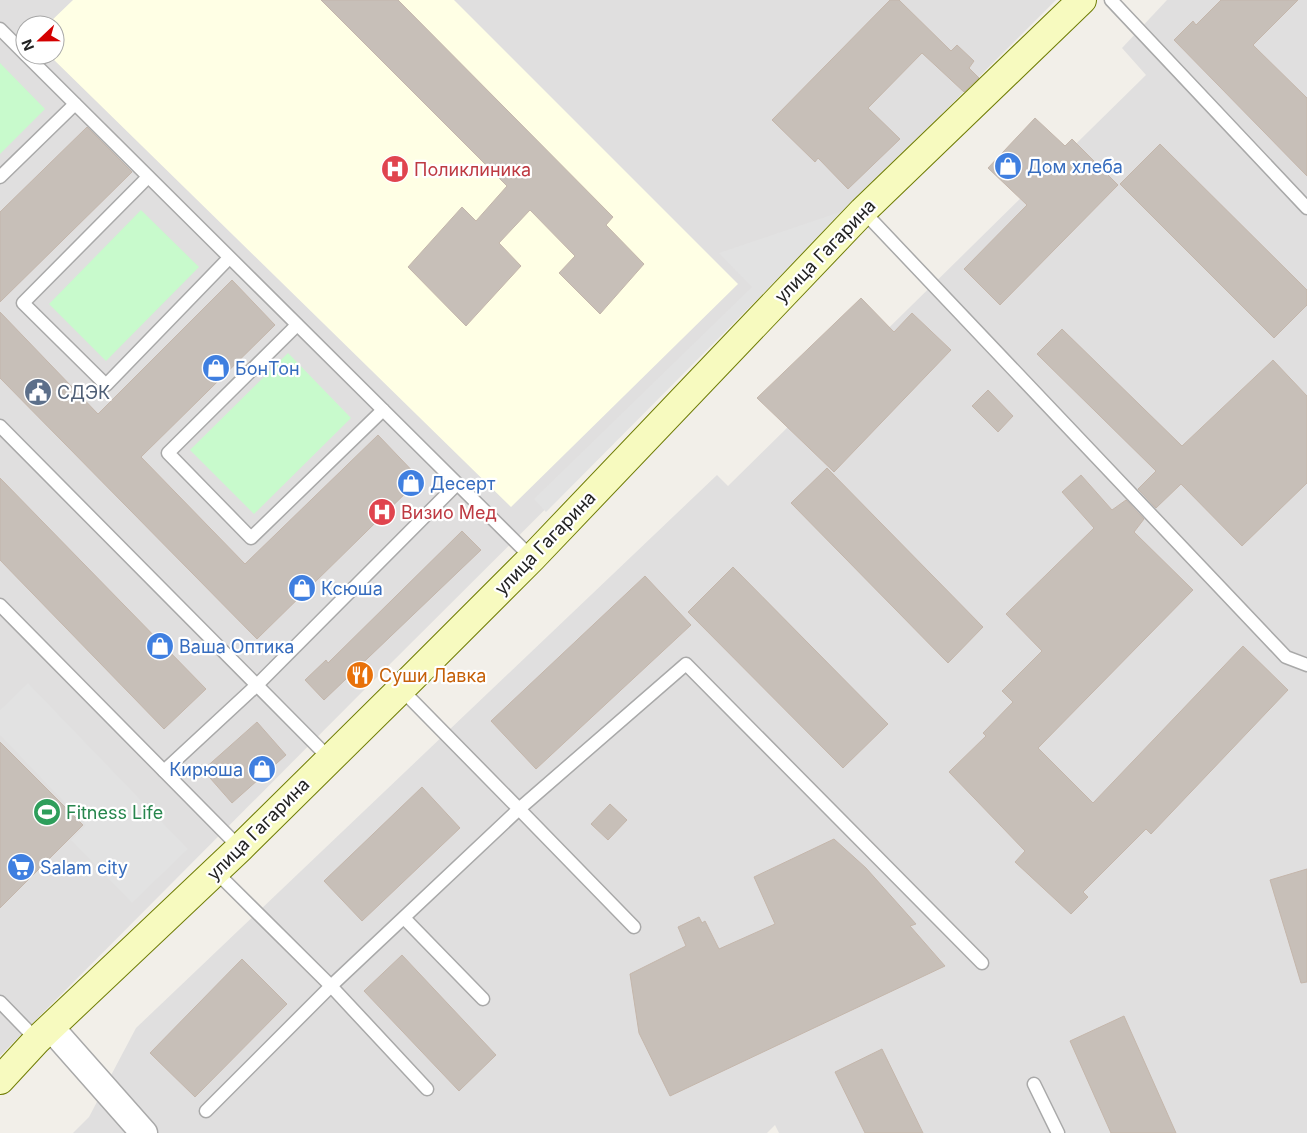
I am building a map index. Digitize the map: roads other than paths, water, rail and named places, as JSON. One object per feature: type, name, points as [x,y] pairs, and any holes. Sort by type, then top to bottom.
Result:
[{"type":"street","name":"улица Гагарина","points":[[0,1080],[44,1034],[240,848],[401,689],[532,558],[863,211],[1082,0]]},
{"type":"street","points":[[44,1034],[144,1133]]},
{"type":"lane","points":[[1112,0],[1307,208]]},
{"type":"lane","points":[[0,29],[15,43]]},
{"type":"lane","points":[[37,65],[148,178],[532,558]]},
{"type":"lane","points":[[0,177],[75,104]]},
{"type":"lane","points":[[148,178],[23,303],[30,310],[106,385],[229,258]]},
{"type":"lane","points":[[863,211],[1286,657],[1307,665]]},
{"type":"lane","points":[[297,325],[168,453],[251,538],[383,410]]},
{"type":"lane","points":[[0,426],[330,758]]},
{"type":"lane","points":[[164,771],[258,684],[457,484]]},
{"type":"lane","points":[[0,605],[240,848]]},
{"type":"lane","points":[[206,1111],[331,986],[519,809],[686,664],[982,963]]},
{"type":"lane","points":[[401,689],[634,928]]},
{"type":"lane","points":[[215,871],[331,986],[427,1089]]},
{"type":"lane","points":[[404,918],[483,999]]},
{"type":"lane","points":[[0,1002],[44,1034]]},
{"type":"lane","points":[[1034,1084],[1058,1133]]},
{"type":"place","name":"Дом хлеба","points":[[1008,166]]},
{"type":"place","name":"Поликлиника","points":[[395,169]]},
{"type":"place","name":"БонТон","points":[[216,368]]},
{"type":"place","name":"СДЭК","points":[[38,392]]},
{"type":"place","name":"Десерт","points":[[411,483]]},
{"type":"place","name":"Визио Мед","points":[[382,512]]},
{"type":"place","name":"Ксюша","points":[[302,588]]},
{"type":"place","name":"Ваша Оптика","points":[[160,646]]},
{"type":"place","name":"Суши Лавка","points":[[360,675]]},
{"type":"place","name":"Кирюша","points":[[262,769]]},
{"type":"place","name":"Fitness Life","points":[[47,812]]},
{"type":"place","name":"Salam city","points":[[21,867]]}]
